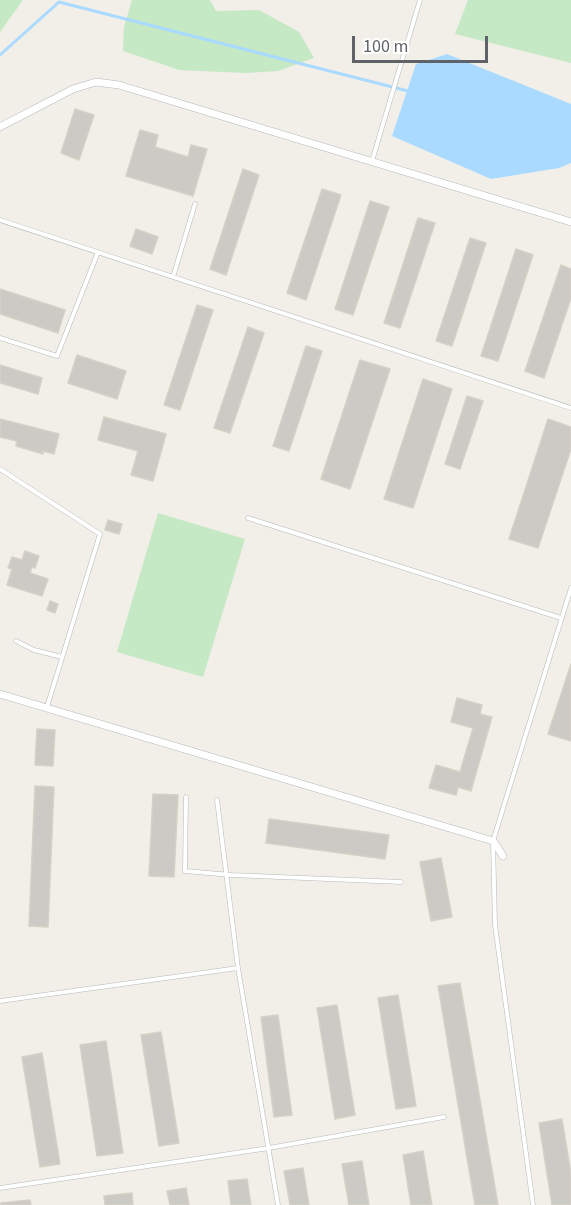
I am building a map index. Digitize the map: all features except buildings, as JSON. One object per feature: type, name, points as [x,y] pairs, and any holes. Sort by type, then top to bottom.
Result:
[{"type":"street","points":[[0,127],[73,89],[96,82],[119,85],[571,222]]},
{"type":"street","points":[[0,694],[492,841],[503,856]]},
{"type":"lane","points":[[372,161],[420,0]]},
{"type":"lane","points":[[173,278],[195,204]]},
{"type":"lane","points":[[0,220],[571,408]]},
{"type":"lane","points":[[0,338],[57,356],[98,252]]},
{"type":"lane","points":[[0,469],[100,534],[46,708]]},
{"type":"lane","points":[[248,518],[561,618]]},
{"type":"lane","points":[[533,1205],[495,925],[492,841],[571,588]]},
{"type":"lane","points":[[16,641],[34,650],[62,657]]},
{"type":"lane","points":[[186,797],[185,871],[226,875],[401,882]]},
{"type":"lane","points":[[217,800],[238,968],[278,1205]]},
{"type":"lane","points":[[0,1001],[238,968]]},
{"type":"lane","points":[[0,1188],[269,1148],[444,1117]]},
{"type":"green space","points":[[0,0],[23,0],[0,32]]},
{"type":"green space","points":[[132,0],[210,0],[216,11],[259,10],[299,32],[314,58],[278,71],[246,73],[179,70],[123,51],[124,27]]},
{"type":"green space","points":[[468,0],[571,0],[571,63],[455,34]]},
{"type":"green space","points":[[158,513],[245,539],[203,677],[117,652]]},
{"type":"water","points":[[447,54],[571,104],[571,163],[559,168],[491,179],[392,136],[416,64]]},
{"type":"waterway","points":[[0,55],[59,2],[408,91]]}]
